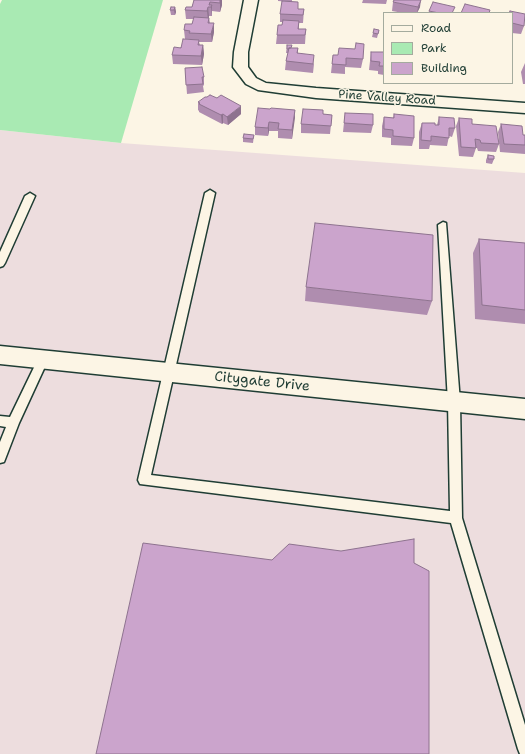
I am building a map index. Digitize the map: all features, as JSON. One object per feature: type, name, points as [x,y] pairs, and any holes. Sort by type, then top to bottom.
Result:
[{"type":"street","name":"Pine Valley Road","points":[[251,0],[240,67],[251,81],[264,87],[279,90],[525,108]]},
{"type":"street","name":"Citygate Drive","points":[[0,356],[525,409]]},
{"type":"lane","points":[[210,193],[144,480],[456,518]]},
{"type":"lane","points":[[0,263],[30,196]]},
{"type":"lane","points":[[443,225],[454,402],[456,518],[525,749]]},
{"type":"lane","points":[[0,458],[13,422],[43,360]]},
{"type":"lane","points":[[0,421],[13,422]]},
{"type":"shaded area","points":[[0,130],[121,143],[525,173],[525,754],[0,754]]},
{"type":"green space","points":[[2,0],[163,0],[121,143],[0,130],[0,4]]},
{"type":"building","points":[[194,0],[220,0],[220,3],[210,2],[209,5],[212,5],[211,7],[208,7],[207,11],[185,10],[186,7],[192,7]]},
{"type":"building","points":[[394,0],[421,0],[418,7],[393,2]]},
{"type":"building","points":[[282,1],[298,2],[298,9],[304,9],[303,15],[280,14]]},
{"type":"building","points":[[433,2],[455,7],[452,12],[429,11]]},
{"type":"building","points":[[465,4],[490,10],[489,12],[461,12]]},
{"type":"building","points":[[171,7],[175,7],[174,10],[170,10]]},
{"type":"building","points":[[510,11],[525,14],[524,26],[513,23],[513,12]]},
{"type":"building","points":[[194,17],[209,18],[208,23],[214,23],[211,34],[189,33],[190,31],[184,30],[185,24],[192,24]]},
{"type":"building","points":[[283,20],[299,21],[298,29],[306,29],[305,35],[277,35],[278,25],[282,25]]},
{"type":"building","points":[[374,29],[379,30],[378,34],[373,33]]},
{"type":"building","points":[[183,39],[199,40],[198,45],[203,45],[201,56],[172,55],[174,47],[181,48]]},
{"type":"building","points":[[356,43],[364,44],[363,59],[346,58],[346,65],[332,64],[333,55],[338,55],[339,48],[355,49]]},
{"type":"building","points":[[287,45],[292,45],[291,48],[287,49]]},
{"type":"building","points":[[289,48],[298,48],[297,53],[314,55],[313,64],[286,61]]},
{"type":"building","points":[[371,52],[383,52],[383,66],[379,66],[380,62],[371,61]]},
{"type":"building","points":[[202,67],[204,77],[202,77],[203,84],[186,85],[185,68]]},
{"type":"building","points":[[210,95],[217,98],[221,95],[241,106],[227,117],[223,114],[221,115],[199,104],[200,103],[198,102]]},
{"type":"building","points":[[258,108],[295,110],[292,130],[278,129],[279,123],[269,122],[268,128],[255,127]]},
{"type":"building","points":[[303,109],[323,110],[323,114],[332,115],[331,126],[301,124]]},
{"type":"building","points":[[345,113],[373,114],[373,125],[344,123]]},
{"type":"building","points":[[394,114],[414,116],[414,138],[393,136],[393,130],[384,129],[384,117],[394,118]]},
{"type":"building","points":[[439,117],[454,118],[455,128],[449,128],[449,138],[431,136],[431,141],[421,140],[422,123],[435,123],[435,125],[439,125]]},
{"type":"building","points":[[459,118],[472,119],[472,124],[496,126],[499,144],[481,143],[480,140],[475,139],[476,148],[461,147]]},
{"type":"building","points":[[501,124],[522,126],[523,135],[525,135],[525,145],[504,144]]},
{"type":"building","points":[[244,134],[254,135],[253,139],[243,138]]},
{"type":"building","points":[[488,155],[494,156],[494,159],[488,159]]},
{"type":"building","points":[[315,223],[433,235],[432,301],[306,287]]},
{"type":"building","points":[[479,239],[525,243],[525,310],[482,305]]},
{"type":"building","points":[[414,539],[414,563],[429,571],[429,754],[96,754],[143,543],[272,560],[289,544],[341,551]]}]
